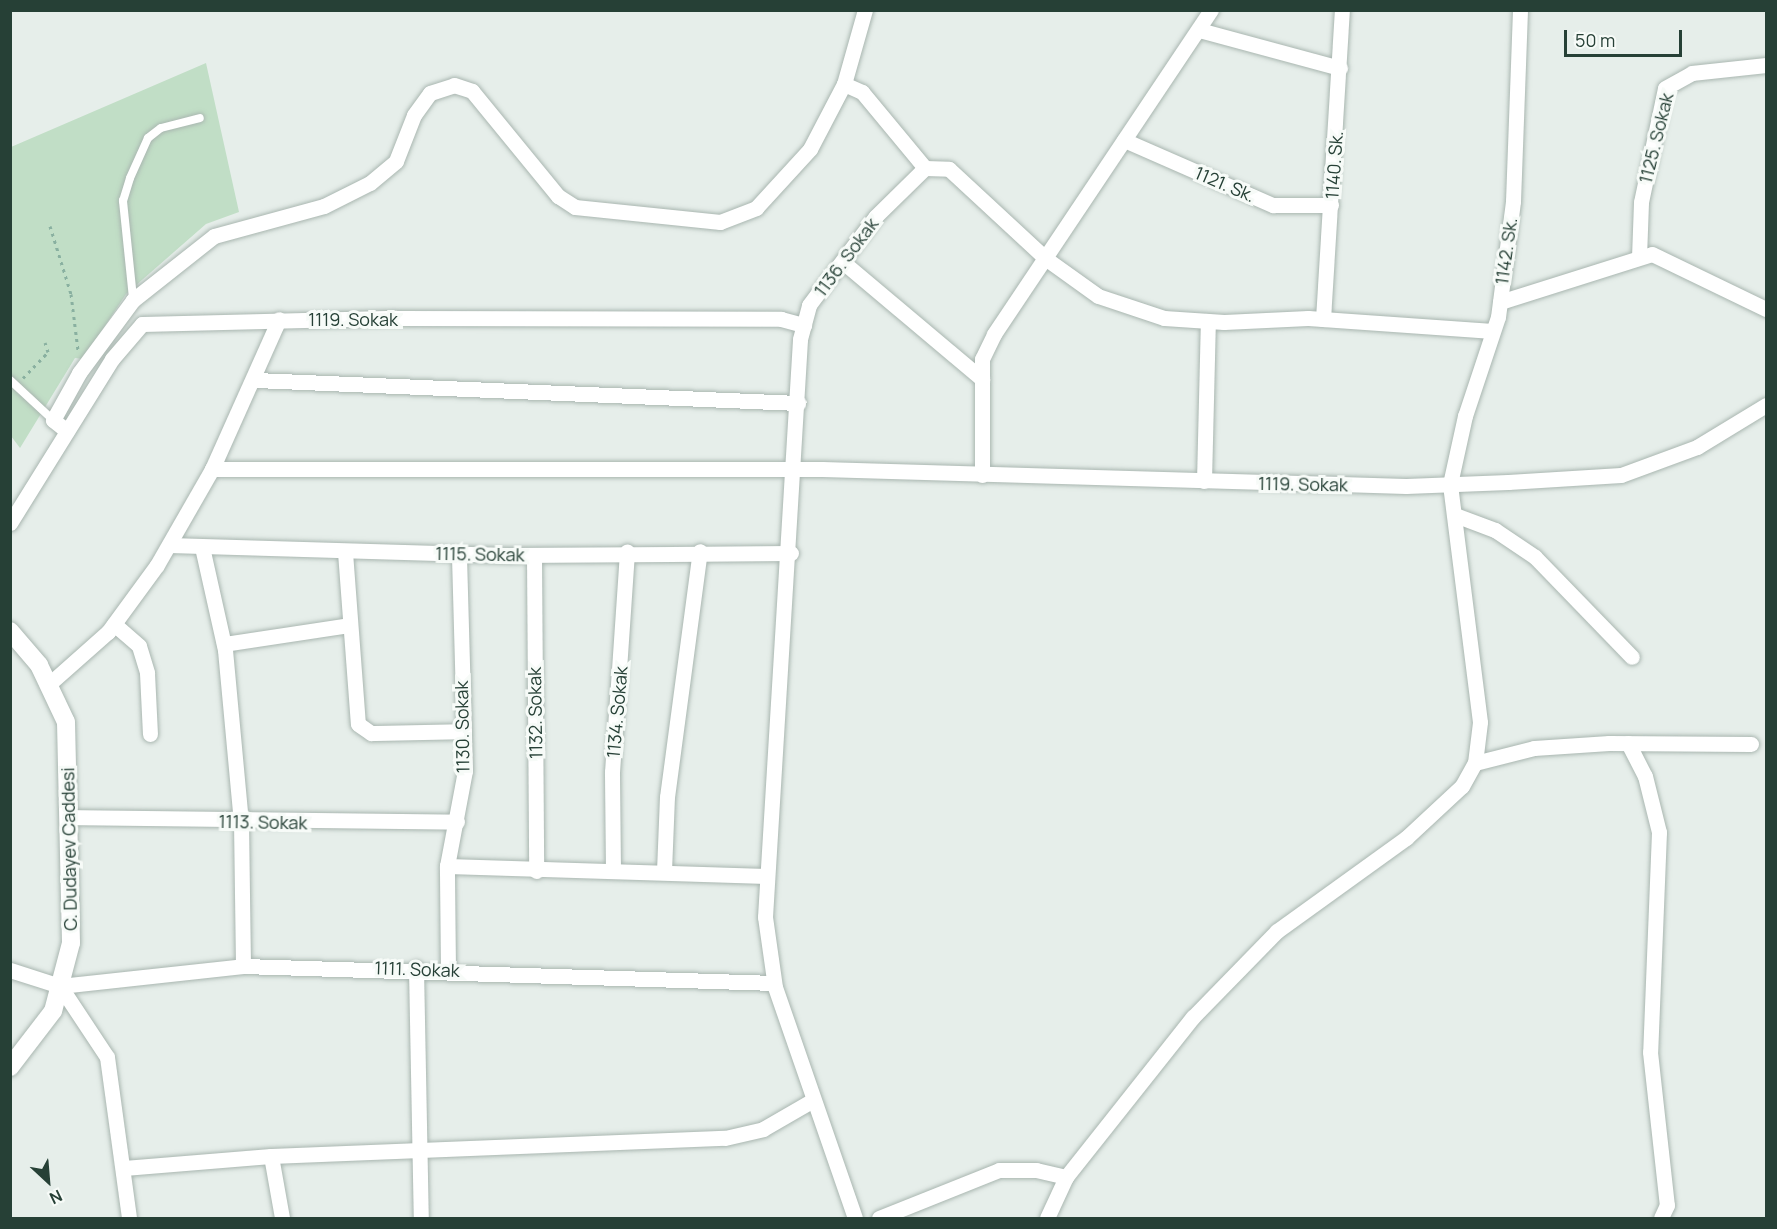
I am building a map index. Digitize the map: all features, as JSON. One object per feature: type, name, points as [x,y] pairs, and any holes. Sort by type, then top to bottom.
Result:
[{"type":"street","points":[[68,431],[53,420],[79,373],[133,300],[214,236],[324,206],[370,183],[396,161],[421,101],[444,86],[472,91],[558,196],[575,207],[696,222],[741,217],[756,208],[810,149],[844,84],[866,10]]},
{"type":"street","points":[[982,475],[982,359],[994,333],[1211,10]]},
{"type":"street","name":"1140. Sk.","points":[[1323,319],[1342,10]]},
{"type":"street","name":"1142. Sk.","points":[[1450,484],[1465,416],[1493,331],[1500,302],[1513,201],[1520,10]]},
{"type":"street","points":[[1199,30],[1340,68]]},
{"type":"street","name":"1125. Sokak","points":[[1639,257],[1641,202],[1665,88],[1692,73],[1767,65]]},
{"type":"street","points":[[844,84],[862,92],[925,168],[949,169],[1045,258],[1098,296],[1164,318],[1208,321],[1323,319],[1493,331]]},
{"type":"street","name":"1121. Sk.","points":[[1124,140],[1274,205],[1331,205]]},
{"type":"street","name":"1136. Sokak","points":[[855,1218],[774,982],[765,917],[791,553],[793,470],[804,325],[809,305],[876,216],[925,168]]},
{"type":"street","points":[[1500,302],[1652,254],[1677,263],[1767,309]]},
{"type":"street","points":[[843,262],[982,379]]},
{"type":"street","points":[[48,685],[114,624],[169,545],[212,469],[256,380],[279,319]]},
{"type":"street","name":"1119. Sokak","points":[[10,523],[131,331],[142,324],[279,319],[781,319],[804,325]]},
{"type":"street","points":[[1204,482],[1208,321]]},
{"type":"street","points":[[256,380],[799,403]]},
{"type":"street","name":"1119. Sokak","points":[[212,469],[822,469],[1204,482],[1450,484],[1621,475],[1697,447],[1767,405]]},
{"type":"street","points":[[1047,1218],[1066,1178],[1193,1017],[1277,931],[1398,845],[1462,786],[1475,763],[1480,722],[1450,484]]},
{"type":"street","points":[[1455,515],[1495,530],[1535,557],[1632,657]]},
{"type":"street","name":"1115. Sokak","points":[[169,545],[345,552],[534,555],[700,551],[791,553]]},
{"type":"street","points":[[202,548],[224,644],[241,822],[243,966]]},
{"type":"street","points":[[664,871],[667,797],[700,551]]},
{"type":"street","points":[[345,552],[358,724],[371,733],[464,730]]},
{"type":"street","name":"1134. Sokak","points":[[613,871],[612,772],[627,552]]},
{"type":"street","name":"1130. Sokak","points":[[448,970],[447,866],[465,771],[459,554]]},
{"type":"street","name":"1132. Sokak","points":[[534,555],[536,870]]},
{"type":"street","points":[[114,624],[139,646],[147,673],[150,734]]},
{"type":"street","points":[[224,644],[350,625]]},
{"type":"street","name":"C. Dudayev Caddesi","points":[[10,631],[48,685],[66,722],[71,943],[52,1011],[10,1067]]},
{"type":"street","points":[[1475,763],[1534,748],[1628,743],[1751,744]]},
{"type":"street","points":[[1628,743],[1645,776],[1659,832],[1650,1052],[1667,1205],[1661,1218]]},
{"type":"street","name":"1113. Sokak","points":[[68,817],[241,822],[457,822]]},
{"type":"street","points":[[447,866],[767,876]]},
{"type":"street","name":"1111. Sokak","points":[[60,986],[243,966],[416,968],[774,982]]},
{"type":"street","points":[[416,968],[422,1218]]},
{"type":"street","points":[[10,970],[60,986],[107,1057],[124,1168],[129,1218]]},
{"type":"street","points":[[124,1168],[272,1156],[725,1138],[763,1129],[813,1100]]},
{"type":"street","points":[[272,1156],[282,1218]]},
{"type":"street","points":[[879,1218],[999,1170],[1036,1170],[1066,1178]]},
{"type":"lane","points":[[133,300],[123,201],[130,178],[148,138],[161,128],[200,118]]},
{"type":"lane","points":[[13,383],[53,420]]},
{"type":"path","points":[[50,226],[71,294],[79,373]]},
{"type":"path","points":[[13,383],[48,352],[45,342]]},
{"type":"green space","points":[[206,63],[239,212],[206,224],[126,294],[83,359],[75,358],[20,448],[11,436],[11,147]]}]
